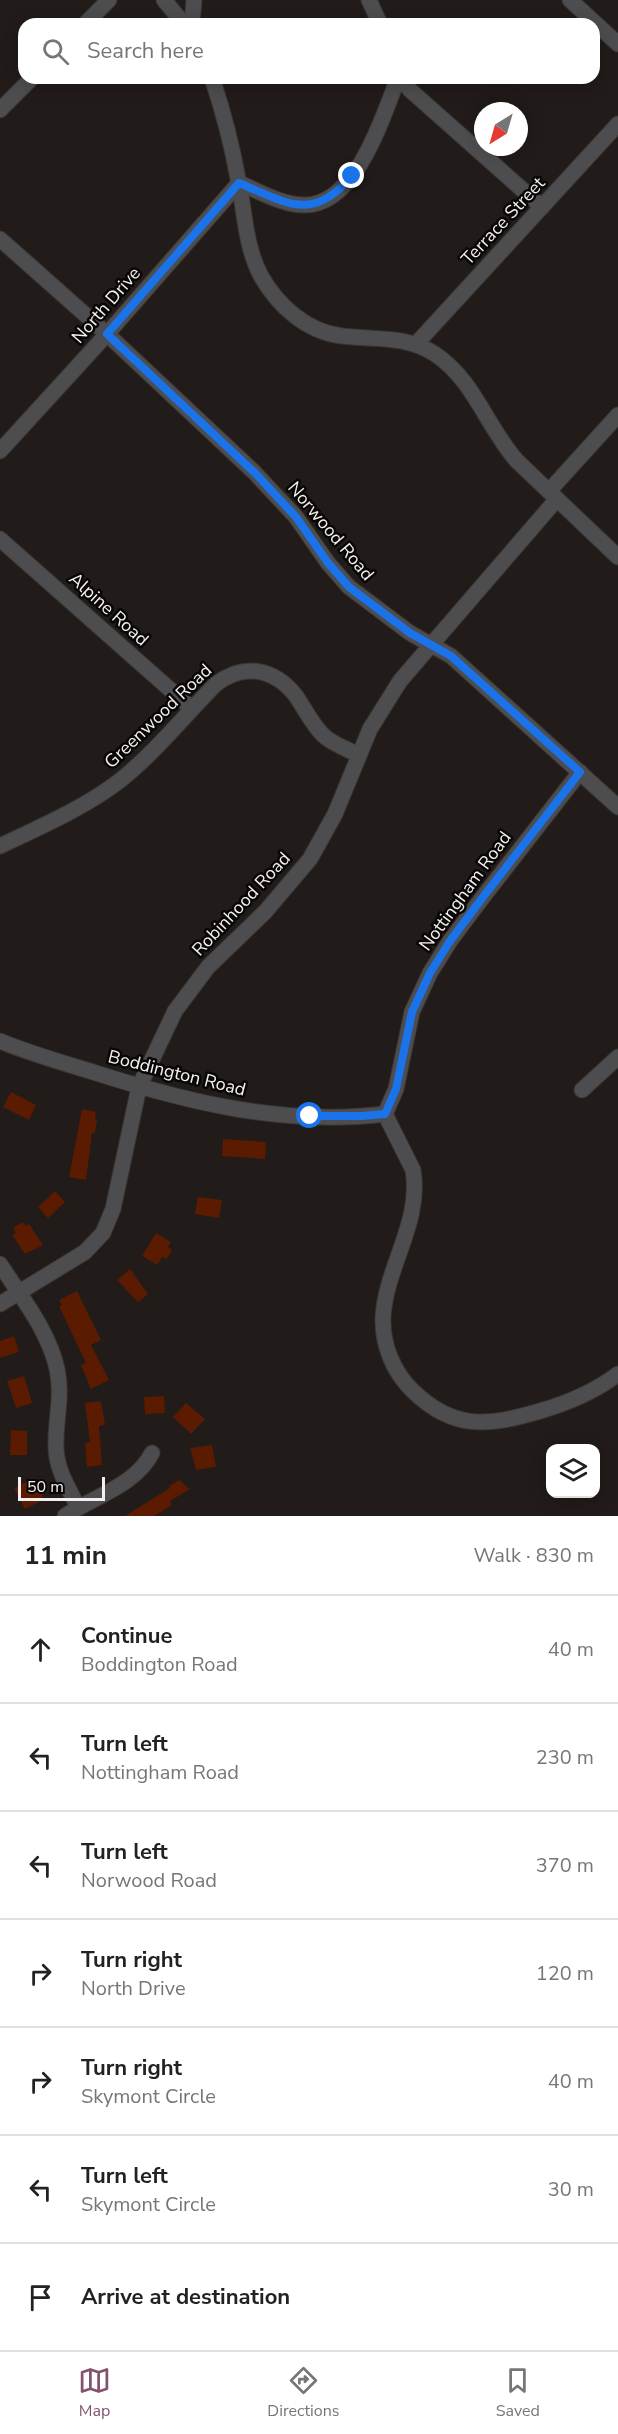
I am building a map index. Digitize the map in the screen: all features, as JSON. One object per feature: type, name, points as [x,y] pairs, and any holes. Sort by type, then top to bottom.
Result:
[{"type":"street","points":[[91,18],[109,0]]},
{"type":"street","points":[[164,0],[179,18]]},
{"type":"street","points":[[193,18],[195,0]]},
{"type":"street","points":[[369,0],[377,18]]},
{"type":"street","points":[[570,0],[590,18]]},
{"type":"street","points":[[600,28],[618,44]]},
{"type":"street","points":[[0,110],[26,84]]},
{"type":"street","points":[[214,84],[231,143],[243,217],[253,258],[267,286],[289,312],[312,326],[335,335],[388,338],[416,344],[441,358],[460,376],[475,396],[509,452],[618,556]]},
{"type":"street","points":[[239,183],[282,201],[301,205],[316,204],[328,198],[348,181],[360,164],[397,84]]},
{"type":"street","points":[[405,84],[542,207]]},
{"type":"street","name":"Terrace Street","points":[[416,344],[618,124]]},
{"type":"street","name":"North Drive","points":[[0,451],[107,334],[239,183]]},
{"type":"street","name":"Norwood Road","points":[[0,239],[107,334],[254,472],[296,517],[328,563],[349,587],[410,633],[451,656],[618,807]]},
{"type":"street","name":"Robinhood Road","points":[[0,1304],[85,1252],[106,1228],[113,1209],[140,1087],[172,1016],[189,991],[221,954],[270,907],[310,859],[335,814],[373,724],[393,691],[618,415]]},
{"type":"street","name":"Alpine Road","points":[[0,539],[191,708]]},
{"type":"street","name":"Greenwood Road","points":[[0,846],[75,809],[110,788],[134,769],[216,684],[228,675],[246,670],[262,672],[285,684],[324,736],[359,754]]},
{"type":"street","name":"Nottingham Road","points":[[385,1114],[396,1089],[412,1012],[430,973],[450,941],[580,772]]},
{"type":"street","name":"Boddington Road","points":[[0,1041],[140,1087],[200,1103],[259,1113],[343,1117],[385,1114]]},
{"type":"street","points":[[582,1090],[618,1057]]},
{"type":"street","points":[[385,1114],[413,1170],[416,1190],[410,1224],[386,1300],[383,1317],[390,1357],[398,1375],[408,1387],[427,1404],[448,1415],[469,1422],[494,1423],[574,1400],[618,1374]]},
{"type":"street","points":[[0,1264],[45,1336],[55,1362],[60,1394],[57,1456],[72,1512],[130,1479],[141,1470],[152,1454]]},
{"type":"building","points":[[11,1092],[36,1105],[29,1120],[3,1107]]},
{"type":"building","points":[[82,1109],[96,1112],[95,1119],[97,1120],[95,1133],[92,1133],[86,1180],[69,1177]]},
{"type":"building","points":[[223,1139],[266,1142],[265,1159],[222,1156]]},
{"type":"building","points":[[55,1191],[65,1202],[48,1218],[38,1207]]},
{"type":"building","points":[[198,1197],[222,1200],[219,1218],[195,1214]]},
{"type":"building","points":[[23,1222],[26,1226],[29,1224],[43,1245],[25,1254],[12,1235],[16,1233],[13,1228]]},
{"type":"building","points":[[156,1233],[171,1242],[168,1247],[172,1250],[167,1259],[162,1257],[157,1265],[142,1256]]},
{"type":"building","points":[[130,1269],[148,1294],[138,1302],[117,1280]]},
{"type":"building","points":[[77,1291],[101,1340],[91,1345],[109,1380],[91,1389],[81,1365],[86,1363],[59,1306],[62,1305],[59,1300]]},
{"type":"building","points":[[14,1336],[19,1352],[0,1358],[0,1341]]},
{"type":"building","points":[[24,1376],[32,1403],[16,1408],[7,1381]]},
{"type":"building","points":[[164,1396],[165,1413],[145,1414],[144,1397]]},
{"type":"building","points":[[101,1401],[105,1425],[99,1426],[102,1465],[87,1467],[85,1443],[90,1442],[85,1403]]},
{"type":"building","points":[[186,1403],[205,1419],[191,1434],[173,1417]]},
{"type":"building","points":[[11,1430],[27,1431],[27,1455],[10,1455]]},
{"type":"building","points":[[212,1445],[216,1467],[196,1470],[190,1448]]},
{"type":"building","points":[[34,1478],[43,1497],[38,1499],[39,1502],[25,1509],[14,1488]]},
{"type":"building","points":[[179,1480],[190,1489],[170,1501],[172,1505],[154,1516],[125,1516],[170,1488],[169,1486]]},
{"type":"route","points":[[310,1116],[385,1114],[400,1075],[405,1039],[412,1012],[439,957],[580,772],[451,656],[410,633],[349,587],[328,563],[296,517],[254,472],[107,334],[239,183],[282,201],[308,205],[325,200],[352,176]]}]
